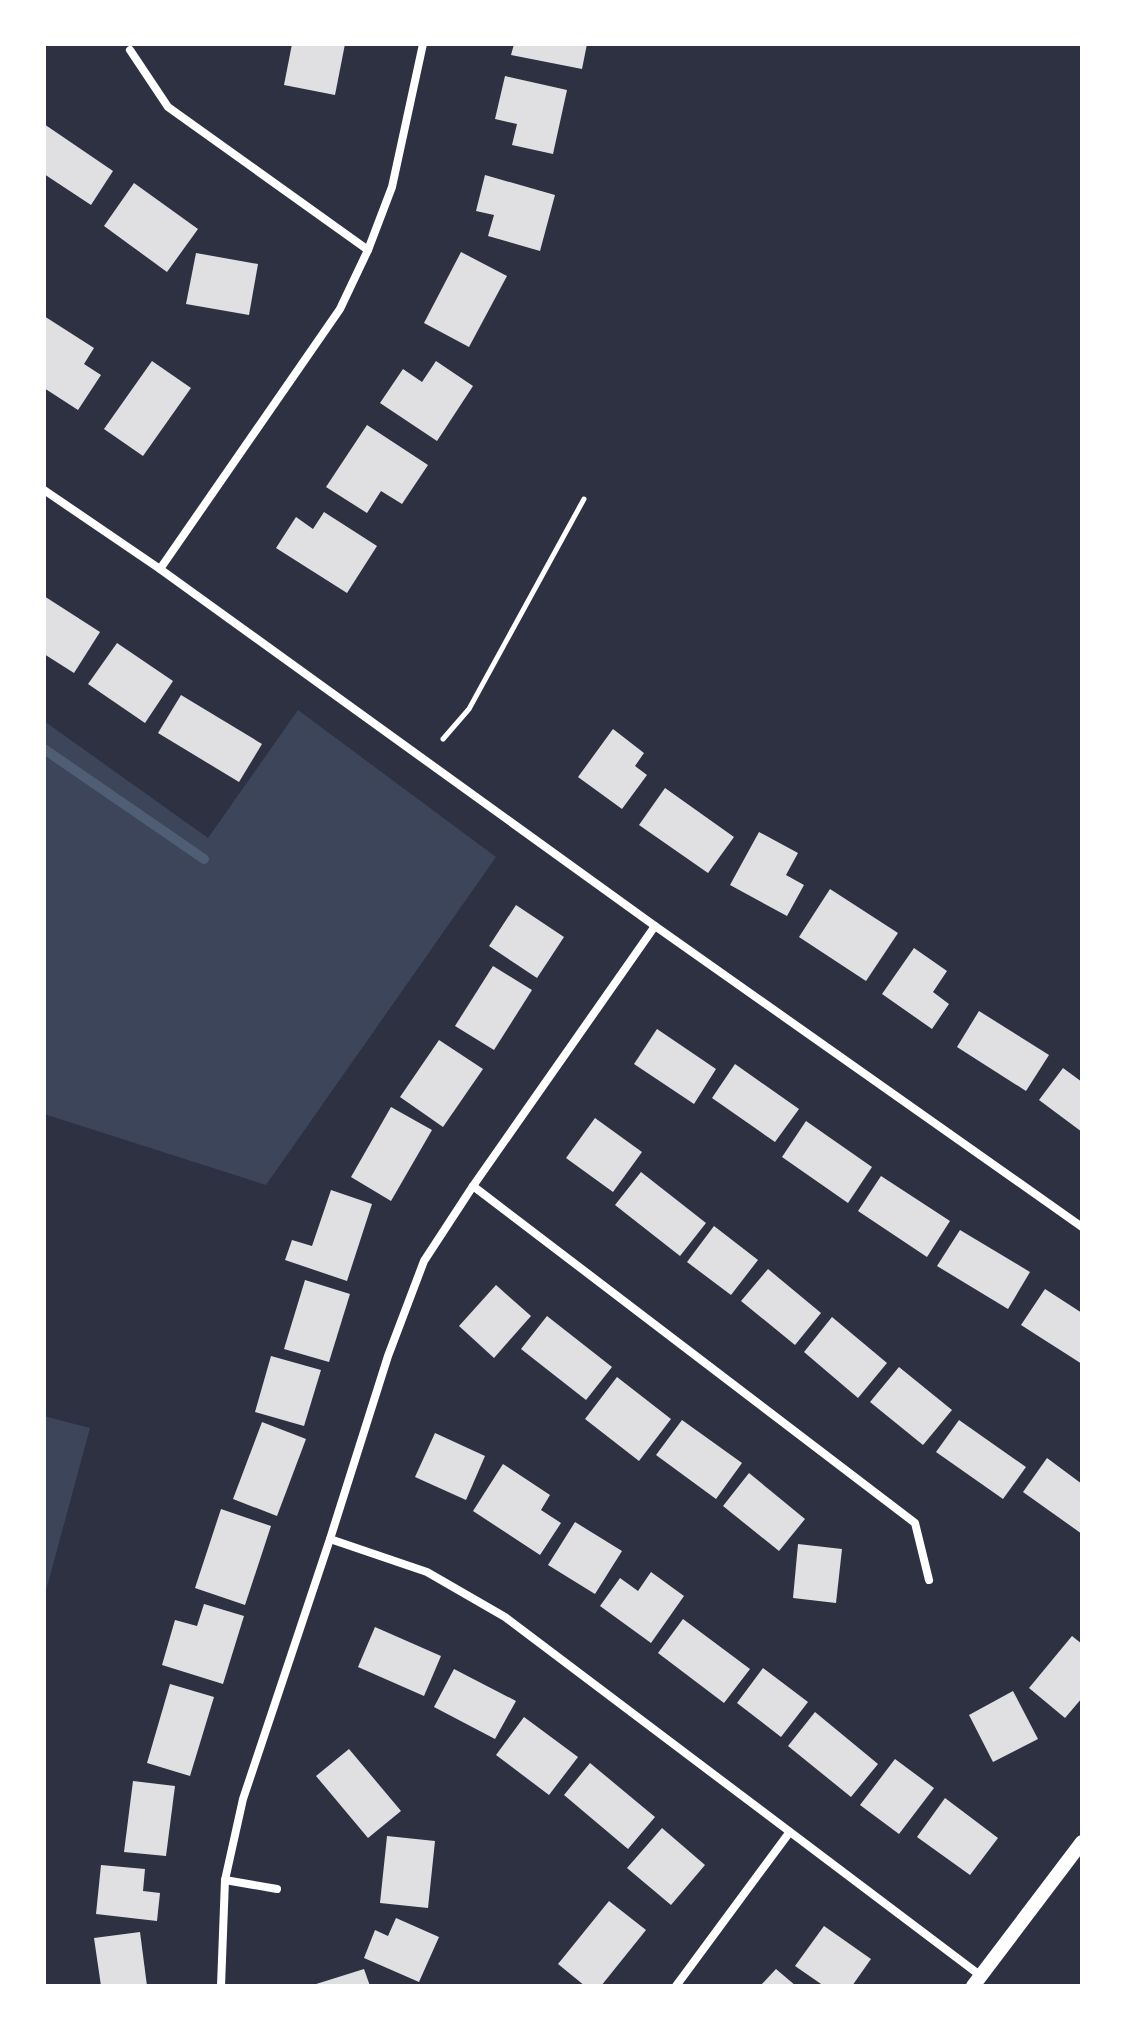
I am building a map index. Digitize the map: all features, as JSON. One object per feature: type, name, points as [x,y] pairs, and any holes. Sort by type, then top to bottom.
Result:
[{"type":"street","points":[[160,569],[340,309],[368,250],[392,187],[423,44]]},
{"type":"street","points":[[130,50],[168,107],[368,250]]},
{"type":"street","points":[[44,490],[160,569],[655,926],[1082,1227]]},
{"type":"street","points":[[221,1986],[225,1880],[243,1799],[388,1356],[424,1261],[655,926]]},
{"type":"street","points":[[473,1186],[915,1523],[929,1580]]},
{"type":"street","points":[[330,1539],[427,1572],[505,1617],[977,1981],[1082,1842]]},
{"type":"street","points":[[676,1986],[789,1833]]},
{"type":"street","points":[[225,1880],[277,1889]]},
{"type":"path","points":[[443,739],[469,709],[584,499]]},
{"type":"shaded area","points":[[298,710],[496,857],[266,1185],[44,1114],[44,721],[208,838]]},
{"type":"shaded area","points":[[44,1416],[90,1428],[44,1598]]},
{"type":"building","points":[[292,44],[345,44],[335,95],[284,85]]},
{"type":"building","points":[[514,44],[587,44],[582,69],[511,55]]},
{"type":"building","points":[[505,76],[567,90],[553,154],[512,145],[517,124],[495,119]]},
{"type":"building","points":[[44,124],[113,171],[91,205],[44,174]]},
{"type":"building","points":[[485,175],[555,195],[540,251],[488,236],[494,215],[476,211]]},
{"type":"building","points":[[134,183],[198,229],[167,272],[104,226]]},
{"type":"building","points":[[461,252],[507,276],[469,347],[424,323]]},
{"type":"building","points":[[196,253],[258,264],[249,315],[186,304]]},
{"type":"building","points":[[44,316],[94,348],[84,364],[101,375],[78,410],[44,388]]},
{"type":"building","points":[[152,361],[191,388],[143,456],[104,429]]},
{"type":"building","points":[[436,361],[473,386],[437,441],[380,403],[403,369],[422,382]]},
{"type":"building","points":[[367,425],[428,465],[402,504],[381,491],[367,513],[326,487]]},
{"type":"building","points":[[324,512],[377,546],[347,593],[276,548],[296,517],[313,529]]},
{"type":"building","points":[[44,596],[100,632],[74,673],[44,654]]},
{"type":"building","points":[[117,643],[173,681],[145,723],[88,684]]},
{"type":"building","points":[[181,695],[262,744],[239,782],[158,733]]},
{"type":"building","points":[[613,729],[644,753],[635,766],[647,775],[622,809],[578,777]]},
{"type":"building","points":[[665,788],[734,837],[708,873],[639,825]]},
{"type":"building","points":[[759,832],[798,853],[786,875],[804,885],[787,916],[730,885]]},
{"type":"building","points":[[830,889],[898,933],[866,981],[799,937]]},
{"type":"building","points":[[516,905],[564,937],[537,978],[489,946]]},
{"type":"building","points":[[914,948],[947,971],[933,992],[949,1004],[932,1029],[882,994]]},
{"type":"building","points":[[493,966],[532,990],[494,1050],[455,1026]]},
{"type":"building","points":[[979,1011],[1049,1055],[1026,1091],[957,1047]]},
{"type":"building","points":[[657,1029],[716,1069],[694,1104],[634,1064]]},
{"type":"building","points":[[439,1040],[483,1069],[443,1127],[400,1097]]},
{"type":"building","points":[[735,1064],[799,1109],[775,1142],[712,1098]]},
{"type":"building","points":[[1063,1068],[1082,1082],[1082,1132],[1039,1100]]},
{"type":"building","points":[[391,1107],[432,1130],[391,1201],[351,1177]]},
{"type":"building","points":[[595,1118],[642,1152],[613,1192],[566,1158]]},
{"type":"building","points":[[806,1121],[872,1167],[848,1203],[782,1157]]},
{"type":"building","points":[[641,1172],[706,1223],[680,1256],[615,1205]]},
{"type":"building","points":[[881,1176],[950,1221],[927,1257],[858,1211]]},
{"type":"building","points":[[331,1190],[372,1204],[347,1281],[285,1260],[292,1240],[312,1246]]},
{"type":"building","points":[[714,1226],[758,1260],[731,1295],[687,1262]]},
{"type":"building","points":[[960,1230],[1030,1272],[1008,1309],[937,1266]]},
{"type":"building","points":[[768,1269],[821,1313],[795,1345],[741,1301]]},
{"type":"building","points":[[305,1280],[350,1294],[329,1362],[284,1349]]},
{"type":"building","points":[[496,1285],[531,1316],[494,1358],[459,1326]]},
{"type":"building","points":[[1045,1289],[1082,1313],[1082,1364],[1021,1325]]},
{"type":"building","points":[[547,1316],[612,1367],[586,1400],[521,1349]]},
{"type":"building","points":[[832,1317],[887,1363],[858,1398],[804,1352]]},
{"type":"building","points":[[271,1356],[321,1370],[304,1426],[255,1412]]},
{"type":"building","points":[[899,1367],[952,1410],[923,1445],[870,1402]]},
{"type":"building","points":[[617,1377],[671,1419],[639,1461],[585,1419]]},
{"type":"building","points":[[682,1420],[742,1463],[716,1499],[656,1455]]},
{"type":"building","points":[[959,1420],[1026,1467],[1003,1499],[936,1452]]},
{"type":"building","points":[[262,1422],[306,1439],[277,1516],[233,1499]]},
{"type":"building","points":[[435,1433],[485,1456],[466,1500],[415,1477]]},
{"type":"building","points":[[1047,1458],[1082,1484],[1082,1534],[1023,1492]]},
{"type":"building","points":[[503,1464],[550,1495],[541,1510],[561,1523],[540,1555],[473,1511]]},
{"type":"building","points":[[749,1473],[805,1519],[779,1551],[723,1506]]},
{"type":"building","points":[[221,1509],[271,1526],[245,1605],[195,1588]]},
{"type":"building","points":[[575,1522],[622,1551],[595,1594],[548,1565]]},
{"type":"building","points":[[798,1544],[842,1549],[836,1603],[793,1598]]},
{"type":"building","points":[[651,1572],[684,1596],[651,1643],[600,1606],[620,1578],[638,1591]]},
{"type":"building","points":[[204,1604],[244,1616],[223,1684],[162,1665],[175,1620],[197,1626]]},
{"type":"building","points":[[683,1619],[750,1669],[724,1703],[658,1653]]},
{"type":"building","points":[[375,1627],[441,1656],[424,1696],[358,1667]]},
{"type":"building","points":[[1072,1636],[1082,1644],[1082,1698],[1065,1718],[1029,1688]]},
{"type":"building","points":[[763,1668],[808,1702],[781,1737],[737,1703]]},
{"type":"building","points":[[454,1669],[516,1701],[495,1739],[434,1707]]},
{"type":"building","points":[[170,1684],[214,1697],[190,1776],[147,1763]]},
{"type":"building","points":[[1013,1691],[1038,1739],[993,1762],[969,1715]]},
{"type":"building","points":[[815,1712],[878,1764],[851,1797],[788,1746]]},
{"type":"building","points":[[524,1717],[578,1757],[549,1795],[496,1755]]},
{"type":"building","points":[[349,1749],[401,1811],[368,1838],[316,1776]]},
{"type":"building","points":[[895,1759],[934,1788],[899,1834],[860,1805]]},
{"type":"building","points":[[590,1763],[655,1817],[628,1849],[564,1795]]},
{"type":"building","points":[[133,1781],[175,1786],[166,1856],[124,1852]]},
{"type":"building","points":[[945,1798],[998,1838],[970,1875],[917,1837]]},
{"type":"building","points":[[662,1828],[705,1865],[671,1905],[627,1868]]},
{"type":"building","points":[[387,1836],[435,1841],[428,1908],[380,1903]]},
{"type":"building","points":[[101,1865],[145,1869],[143,1891],[160,1893],[157,1921],[96,1914]]},
{"type":"building","points":[[609,1901],[646,1930],[601,1986],[585,1986],[558,1964]]},
{"type":"building","points":[[396,1918],[439,1937],[419,1982],[364,1958],[375,1930],[388,1936]]},
{"type":"building","points":[[824,1926],[871,1959],[852,1986],[824,1986],[795,1966]]},
{"type":"building","points":[[140,1932],[147,1986],[101,1986],[94,1938]]},
{"type":"building","points":[[364,1969],[370,1986],[313,1985]]},
{"type":"building","points":[[776,1969],[796,1986],[760,1986]]},
{"type":"waterway","points":[[44,749],[204,859]]}]
